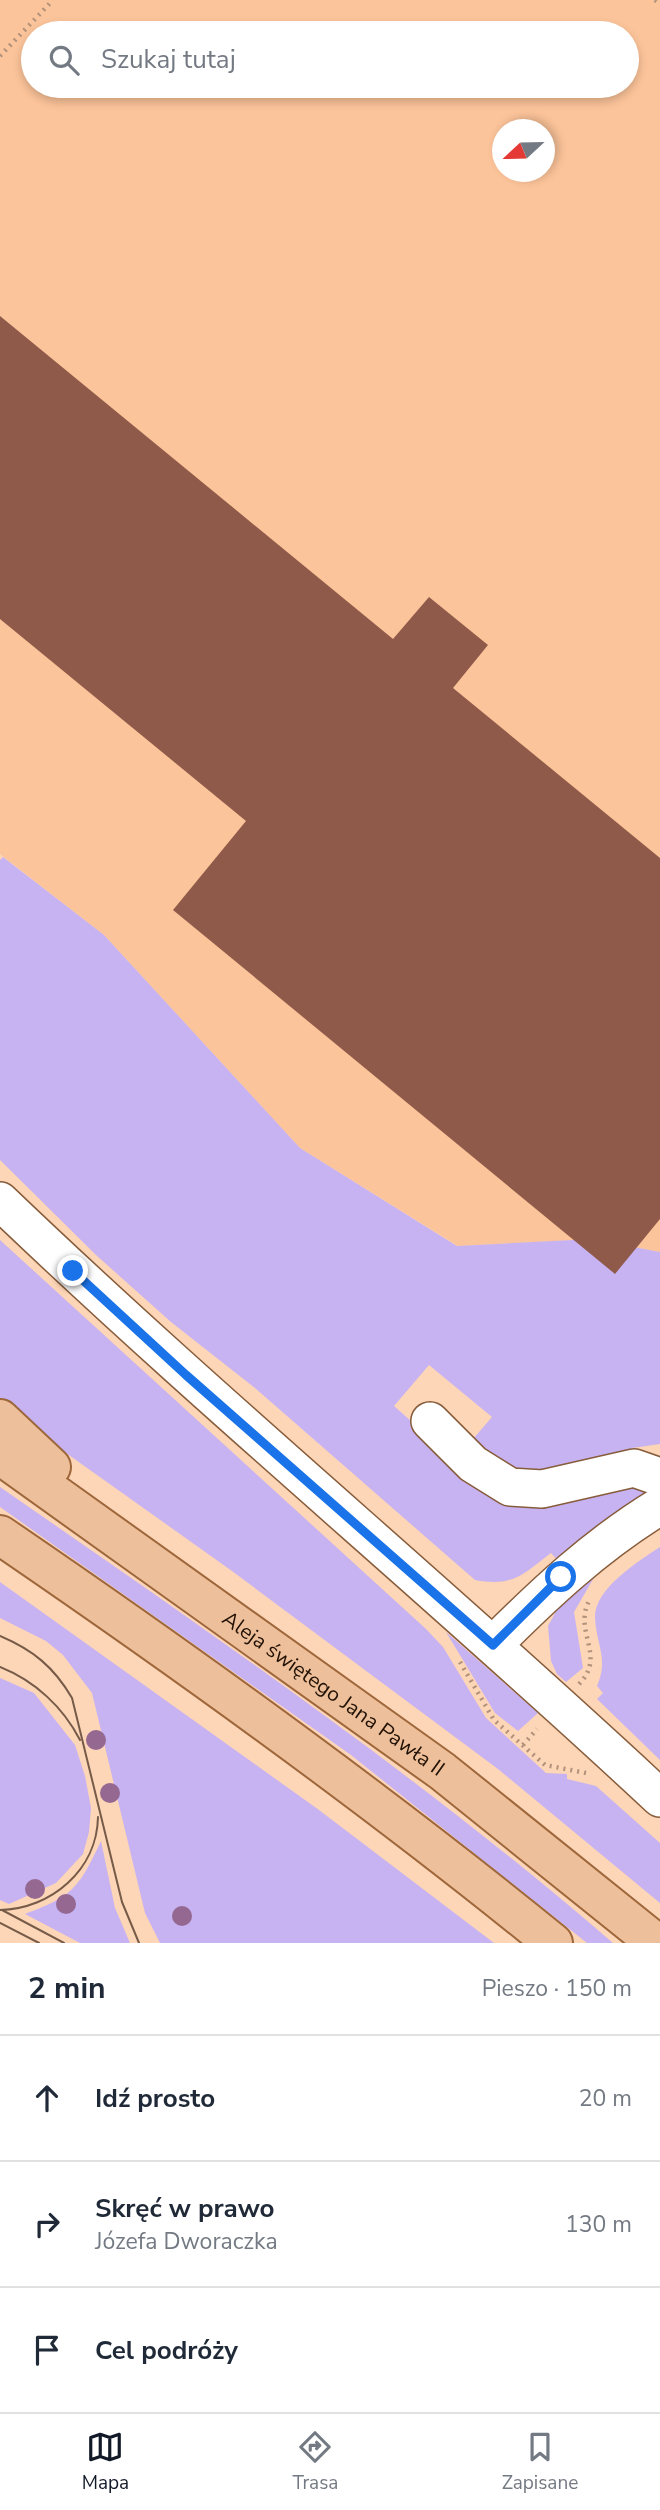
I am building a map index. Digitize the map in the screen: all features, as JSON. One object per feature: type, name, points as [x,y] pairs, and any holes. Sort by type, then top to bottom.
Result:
[{"type":"main road","points":[[0,1419],[141,1554]]},
{"type":"main road","name":"Aleja świętego Jana Pawła II","points":[[0,1455],[442,1771],[656,1943]]},
{"type":"main road","points":[[0,1535],[274,1727],[553,1943]]},
{"type":"street","points":[[0,1201],[186,1375],[493,1645],[660,1797]]},
{"type":"street","points":[[430,1421],[473,1464],[510,1487],[542,1489],[634,1468],[660,1477]]},
{"type":"street","points":[[493,1645],[561,1577],[620,1531],[660,1506]]},
{"type":"path","points":[[33,21],[52,0]]},
{"type":"path","points":[[655,0],[660,4]]},
{"type":"path","points":[[0,57],[21,34]]},
{"type":"path","points":[[578,1685],[588,1675],[592,1662],[583,1615],[594,1593]]},
{"type":"path","points":[[523,1745],[545,1765],[577,1772]]},
{"type":"shaded area","points":[[0,0],[660,0],[660,1252],[592,1239],[458,1246],[300,1148],[104,935],[0,854]]},
{"type":"shaded area","points":[[3,857],[104,935],[300,1148],[457,1246],[592,1239],[660,1252],[660,1444],[632,1448],[625,1457],[550,1473],[507,1475],[473,1439],[492,1417],[429,1365],[394,1406],[470,1473],[643,1483],[647,1496],[560,1563],[551,1553],[524,1573],[508,1580],[475,1580],[255,1388],[171,1322],[96,1255],[0,1160],[0,860]]},
{"type":"shaded area","points":[[0,1240],[426,1629],[443,1647],[486,1718],[546,1773],[567,1774],[567,1779],[596,1786],[660,1843],[660,1903],[498,1769],[232,1571],[0,1406]]},
{"type":"shaded area","points":[[0,1487],[235,1651],[389,1764],[540,1881],[613,1943],[587,1943],[351,1755],[0,1507]]},
{"type":"shaded area","points":[[660,1547],[660,1760],[597,1699],[603,1693],[597,1686],[602,1659],[595,1617],[597,1606],[610,1586]]},
{"type":"shaded area","points":[[603,1562],[574,1612],[583,1668],[566,1682],[557,1674],[551,1661],[548,1626],[560,1604]]},
{"type":"shaded area","points":[[0,1582],[319,1810],[494,1943],[160,1943],[145,1913],[92,1693],[63,1655],[46,1641],[0,1618]]},
{"type":"shaded area","points":[[446,1632],[538,1713],[518,1731],[495,1713]]},
{"type":"shaded area","points":[[0,1678],[34,1693],[75,1745],[91,1808],[89,1832],[83,1854],[56,1883],[9,1904],[0,1900]]},
{"type":"shaded area","points":[[101,1841],[115,1908],[130,1943],[80,1943],[25,1914],[54,1901],[73,1888],[87,1869]]},
{"type":"building","points":[[0,316],[393,639],[429,597],[488,645],[453,688],[660,858],[660,1219],[615,1274],[173,910],[246,821],[0,619]]},
{"type":"tram line","points":[[0,1636],[23,1647],[42,1661],[58,1677],[72,1698],[122,1902],[139,1943]]},
{"type":"tram line","points":[[0,1667],[47,1696],[80,1740]]},
{"type":"tram line","points":[[0,1910],[37,1902],[68,1883],[89,1854],[96,1836],[98,1817]]},
{"type":"tram line","points":[[2,1910],[64,1943]]},
{"type":"tram line","points":[[0,1923],[39,1943]]},
{"type":"route","points":[[73,1271],[186,1375],[493,1645],[561,1577]]}]
